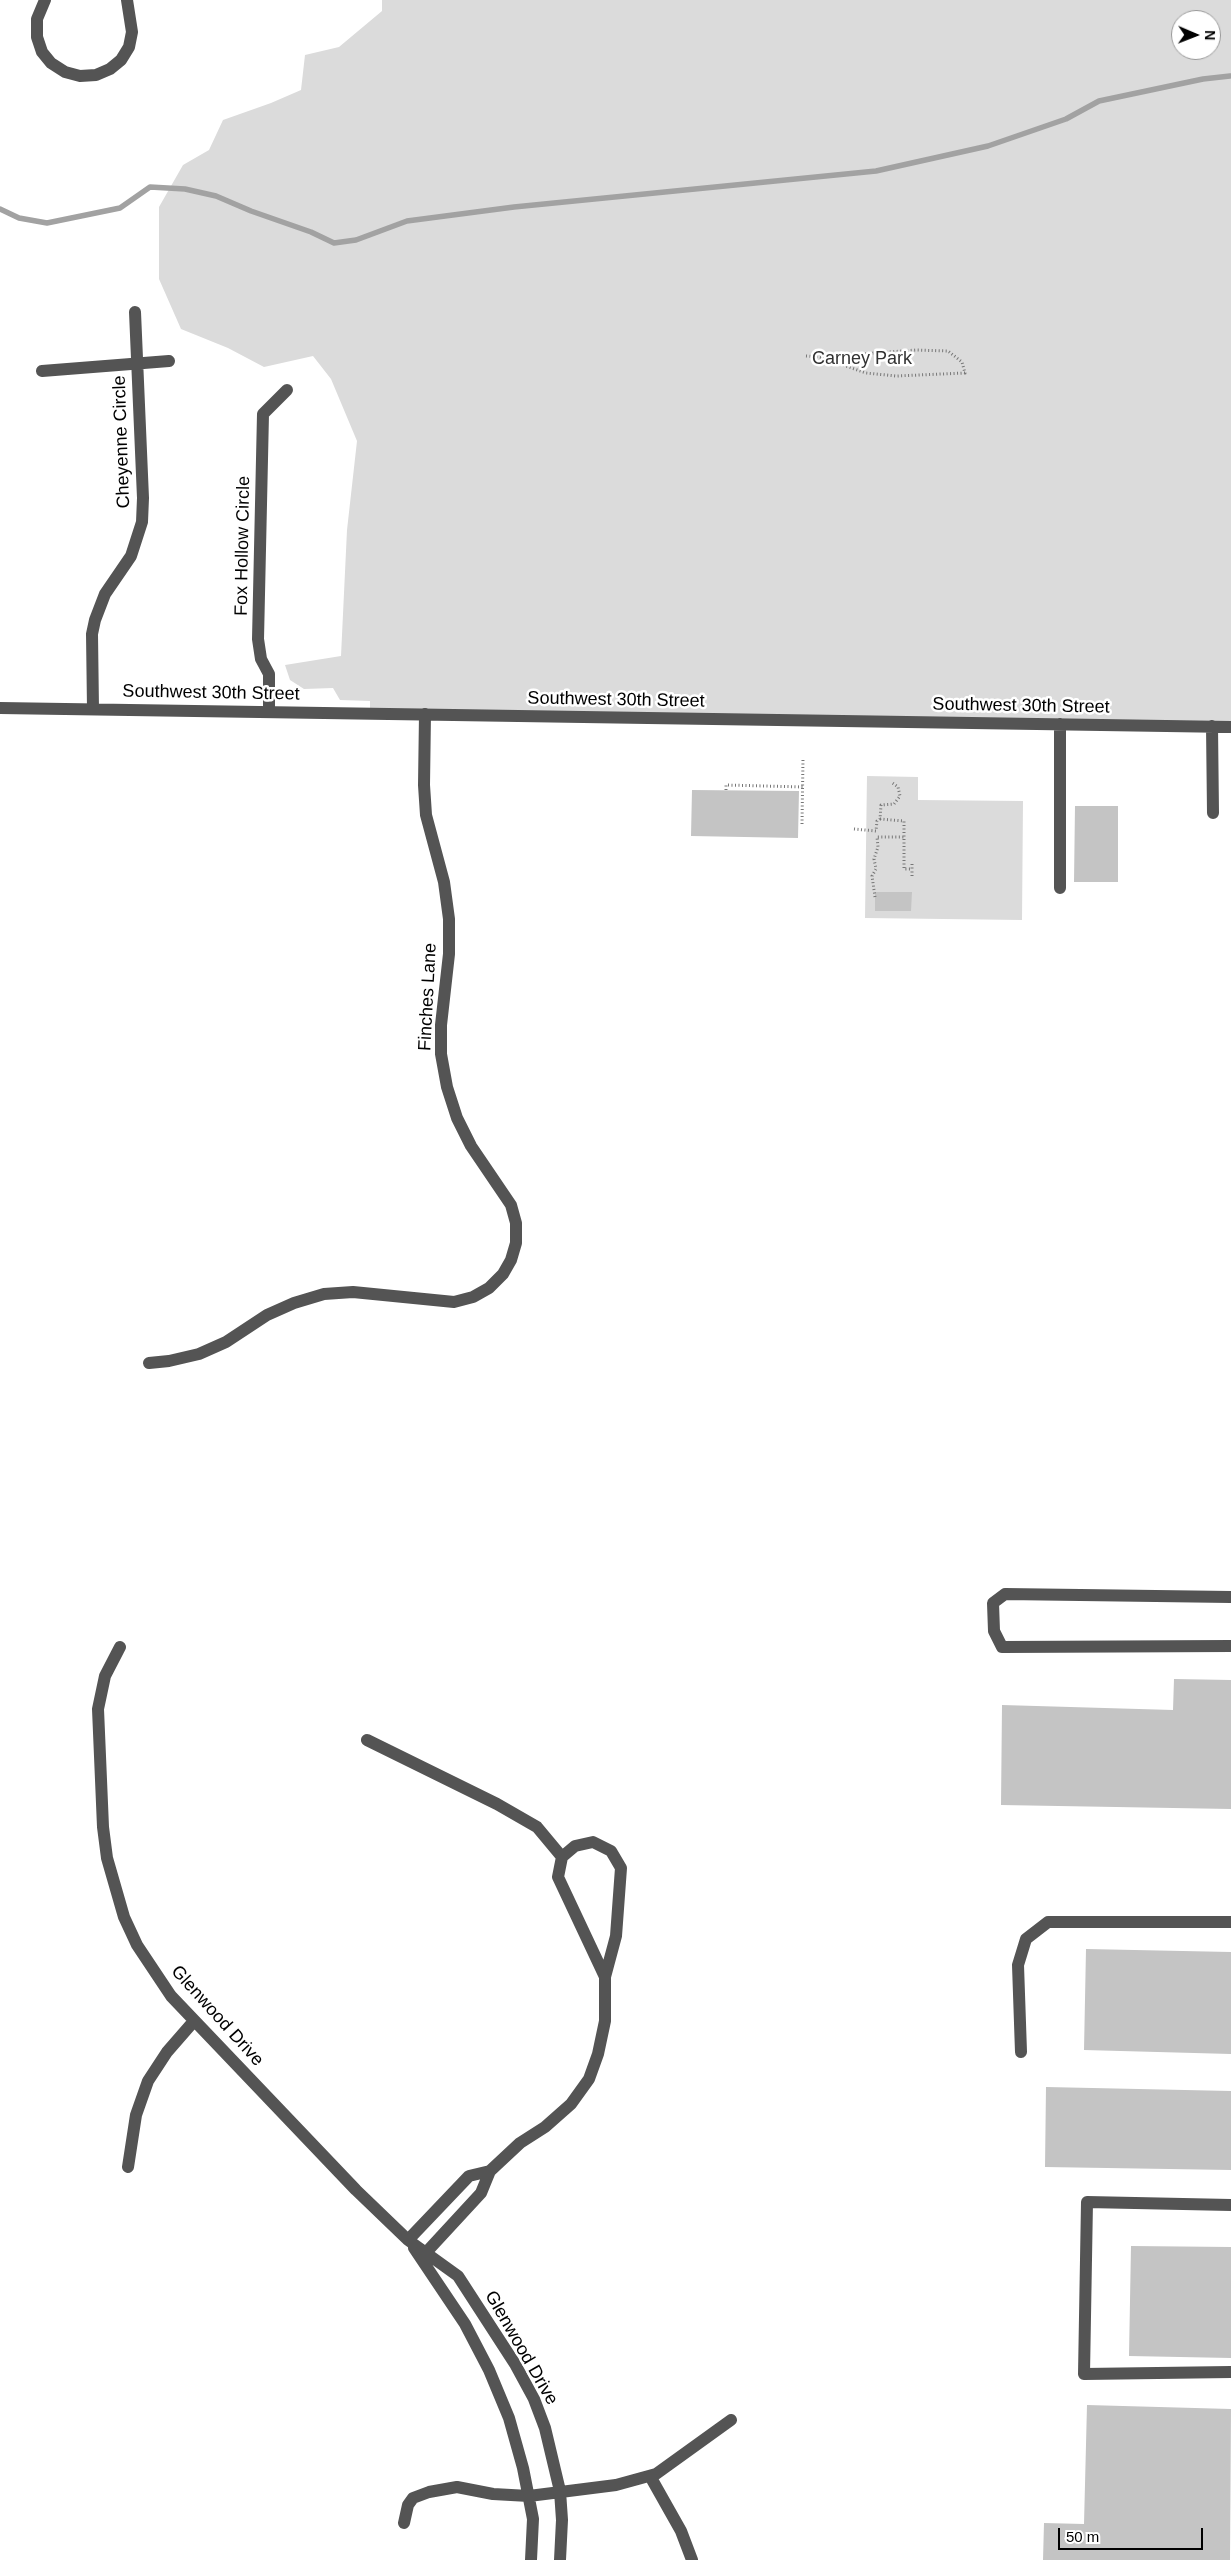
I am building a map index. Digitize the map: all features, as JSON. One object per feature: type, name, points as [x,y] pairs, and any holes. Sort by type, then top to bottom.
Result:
[{"type":"street","points":[[45,0],[37,19],[37,37],[42,52],[51,63],[65,72],[80,76],[96,75],[110,69],[125,53],[132,32],[127,0]]},
{"type":"street","name":"Cheyenne Circle","points":[[93,709],[92,634],[95,620],[105,594],[130,556],[142,522],[143,498],[135,312]]},
{"type":"street","points":[[42,370],[169,361]]},
{"type":"street","name":"Fox Hollow Circle","points":[[268,710],[268,674],[261,660],[258,639],[263,414],[287,390]]},
{"type":"street","name":"Southwest 30th Street","points":[[0,708],[268,710],[1231,727]]},
{"type":"street","name":"Finches Lane","points":[[149,1363],[169,1361],[199,1354],[226,1342],[267,1315],[294,1303],[324,1294],[353,1292],[454,1302],[473,1297],[489,1288],[503,1274],[511,1260],[516,1243],[516,1223],[511,1204],[471,1146],[457,1118],[447,1087],[441,1054],[441,1025],[449,954],[449,919],[444,882],[426,815],[425,714]]},
{"type":"street","points":[[1060,724],[1060,888]]},
{"type":"street","points":[[1212,726],[1213,813]]},
{"type":"street","points":[[1231,1596],[1005,1594],[993,1602],[994,1631],[1002,1647],[1231,1646]]},
{"type":"street","name":"Glenwood Drive","points":[[120,1647],[104,1676],[98,1709],[103,1827],[106,1858],[124,1917],[136,1945],[171,1996],[194,2021],[356,2190],[423,2255],[465,2324],[489,2370],[509,2418],[524,2468],[533,2518],[530,2560]]},
{"type":"street","points":[[367,1740],[497,1804],[529,1822],[537,1827],[562,1857]]},
{"type":"street","points":[[423,2255],[481,2193],[490,2171],[520,2143],[546,2127],[571,2104],[589,2079],[598,2054],[605,2021],[605,1977],[616,1936],[621,1868],[610,1851],[593,1842],[575,1846],[562,1857],[558,1877],[605,1977]]},
{"type":"street","points":[[1021,2052],[1018,1965],[1026,1939],[1048,1922],[1231,1922]]},
{"type":"street","points":[[128,2167],[136,2114],[148,2081],[167,2052],[194,2021]]},
{"type":"street","points":[[408,2240],[469,2176],[490,2171]]},
{"type":"street","points":[[1231,2205],[1087,2202],[1084,2374],[1231,2372]]},
{"type":"street","name":"Glenwood Drive","points":[[423,2255],[458,2276],[515,2364],[534,2399],[545,2428],[560,2491],[562,2520],[560,2560]]},
{"type":"street","points":[[404,2523],[408,2505],[414,2498],[429,2492],[457,2487],[493,2494],[529,2496],[616,2485],[650,2476],[656,2474],[731,2420]]},
{"type":"street","points":[[650,2476],[681,2531],[692,2560]]},
{"type":"path","points":[[806,356],[916,350],[948,351],[962,362],[965,373],[896,376],[866,373],[820,356]]},
{"type":"path","points":[[802,824],[801,804],[804,758]]},
{"type":"path","points":[[875,896],[872,876],[876,869],[874,859],[878,847],[876,831],[881,805],[890,806],[900,796],[898,787],[891,782]]},
{"type":"path","points":[[726,790],[726,785],[803,787]]},
{"type":"path","points":[[880,818],[904,821],[904,869],[912,869]]},
{"type":"path","points":[[854,829],[876,831]]},
{"type":"path","points":[[877,837],[904,837]]},
{"type":"path","points":[[912,862],[912,876]]},
{"type":"green space","name":"Carney Park","points":[[382,0],[1231,0],[1231,721],[665,718],[370,711],[370,701],[340,700],[333,688],[304,689],[290,680],[285,665],[341,656],[347,530],[357,441],[331,379],[313,356],[264,367],[228,348],[181,329],[159,279],[159,207],[183,165],[209,150],[223,120],[301,90],[305,55],[339,47],[382,11]]},
{"type":"green space","points":[[867,776],[918,777],[918,800],[1023,801],[1022,920],[865,918]]},
{"type":"building","points":[[692,790],[799,791],[798,838],[691,836]]},
{"type":"building","points":[[1075,806],[1118,806],[1118,882],[1074,882]]},
{"type":"building","points":[[875,892],[912,892],[911,911],[875,911]]},
{"type":"building","points":[[1174,1679],[1231,1680],[1231,1809],[1001,1805],[1002,1705],[1173,1710]]},
{"type":"building","points":[[1086,1949],[1231,1952],[1231,2054],[1084,2050]]},
{"type":"building","points":[[1046,2087],[1231,2091],[1231,2170],[1045,2167]]},
{"type":"building","points":[[1131,2246],[1231,2247],[1231,2358],[1129,2356]]},
{"type":"building","points":[[1087,2405],[1231,2409],[1230,2560],[1043,2560],[1044,2523],[1084,2524]]},
{"type":"waterway","points":[[0,209],[19,218],[47,223],[120,208],[150,187],[185,189],[216,196],[251,211],[311,232],[334,243],[356,240],[407,221],[514,207],[876,171],[988,146],[1066,119],[1099,101],[1203,79],[1230,76]]}]
